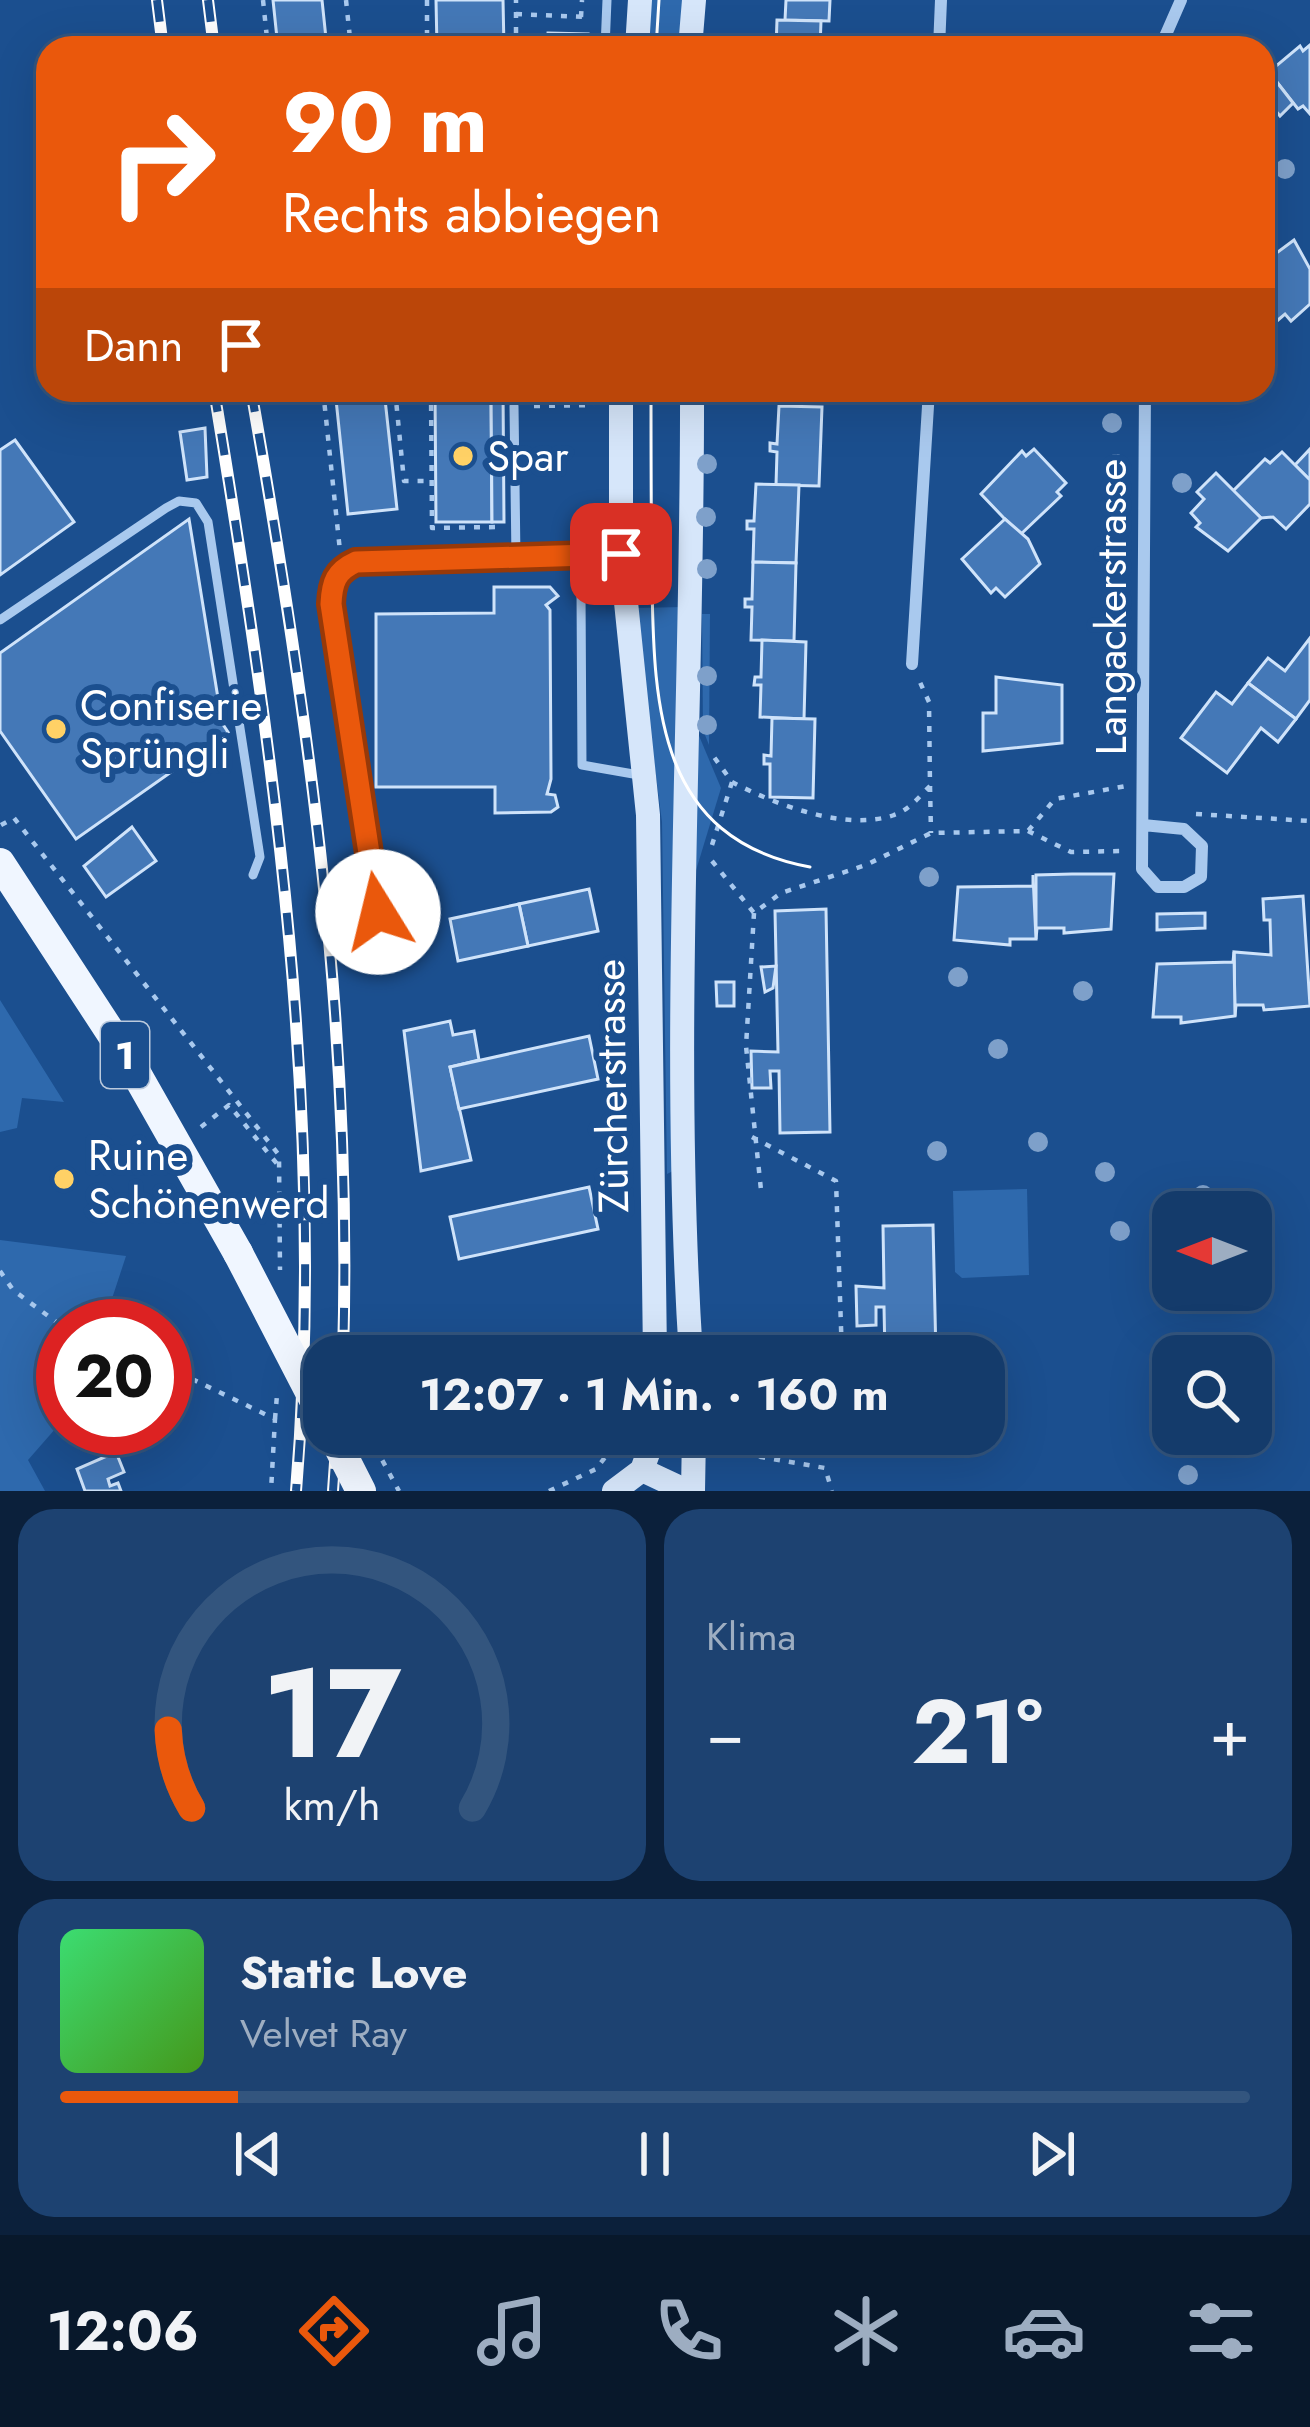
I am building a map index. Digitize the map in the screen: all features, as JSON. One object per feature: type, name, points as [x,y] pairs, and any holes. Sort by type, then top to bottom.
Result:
[{"type":"main road","points":[[638,36],[640,0]]},
{"type":"main road","points":[[691,36],[694,0]]},
{"type":"main road","name":"Zürcherstrasse","points":[[621,402],[621,554],[647,815],[655,1335]]},
{"type":"main road","name":"Zürcherstrasse","points":[[690,1335],[684,1232],[698,852],[692,402]]},
{"type":"main road","name":"1","points":[[0,863],[128,1059],[303,1378]]},
{"type":"main road","points":[[343,1455],[361,1491]]},
{"type":"main road","points":[[614,1491],[642,1470],[647,1455]]},
{"type":"main road","points":[[642,1470],[690,1491],[693,1455]]},
{"type":"street","points":[[940,36],[941,0]]},
{"type":"street","points":[[1165,36],[1181,0]]},
{"type":"street","points":[[912,664],[928,402]]},
{"type":"street","name":"Langackerstrasse","points":[[1143,825],[1184,829],[1202,846],[1201,878],[1184,886],[1158,886],[1142,869],[1144,402]]},
{"type":"lane","points":[[606,36],[607,0]]},
{"type":"lane","points":[[514,406],[516,560]]},
{"type":"lane","points":[[0,620],[166,508],[179,501],[196,503],[208,522],[257,834],[260,856],[254,874]]},
{"type":"lane","points":[[378,912],[331,604],[332,584],[342,568],[356,562],[621,554]]},
{"type":"lane","points":[[588,558],[581,591],[582,765],[645,776]]},
{"type":"path","points":[[263,0],[267,36]]},
{"type":"path","points":[[346,0],[350,36]]},
{"type":"path","points":[[427,0],[427,36]]},
{"type":"path","points":[[516,0],[516,36]]},
{"type":"path","points":[[581,17],[582,0]]},
{"type":"path","points":[[516,14],[593,17],[594,0]]},
{"type":"path","points":[[324,402],[342,568]]},
{"type":"path","points":[[395,402],[404,481],[432,481]]},
{"type":"path","points":[[431,402],[432,538]]},
{"type":"path","points":[[514,406],[594,405]]},
{"type":"path","points":[[432,528],[516,526]]},
{"type":"path","points":[[912,664],[928,702],[931,833]]},
{"type":"path","points":[[718,762],[732,782],[778,806],[827,817],[893,816],[930,786]]},
{"type":"path","points":[[703,877],[698,852],[732,782]]},
{"type":"path","points":[[1028,831],[1054,799],[1079,798],[1099,788],[1144,786]]},
{"type":"path","points":[[1143,808],[1310,821]]},
{"type":"path","points":[[1,825],[14,818],[279,1155],[281,1248]]},
{"type":"path","points":[[754,913],[781,893],[866,865],[931,833],[1028,831],[1071,852],[1126,851]]},
{"type":"path","points":[[698,852],[754,913],[746,1046],[760,1190]]},
{"type":"path","points":[[197,1131],[229,1105],[282,1170]]},
{"type":"path","points":[[752,1137],[836,1181],[841,1335]]},
{"type":"path","points":[[0,1271],[14,1290],[36,1307]]},
{"type":"path","points":[[192,1379],[275,1419],[271,1491]]},
{"type":"path","points":[[379,1455],[399,1491]]},
{"type":"path","points":[[549,1491],[596,1469],[607,1455]]},
{"type":"path","points":[[757,1455],[825,1468],[832,1491]]},
{"type":"path","points":[[834,1455],[834,1463]]},
{"type":"shaded area","points":[[649,0],[682,0],[681,36],[648,36]]},
{"type":"shaded area","points":[[683,607],[675,1170],[667,1174],[662,822],[634,608]]},
{"type":"shaded area","points":[[702,614],[710,614],[709,745],[703,730]]},
{"type":"shaded area","points":[[697,731],[721,788],[694,877]]},
{"type":"shaded area","points":[[0,1000],[64,1102],[22,1098],[17,1128],[0,1132]]},
{"type":"shaded area","points":[[1027,1189],[1029,1275],[962,1278],[955,1272],[953,1191]]},
{"type":"shaded area","points":[[0,1240],[126,1256],[112,1299],[36,1299],[36,1451],[28,1460],[45,1491],[0,1491]]},
{"type":"building","points":[[273,0],[322,0],[326,36],[277,36]]},
{"type":"building","points":[[436,0],[503,0],[504,36],[437,36]]},
{"type":"building","points":[[786,0],[830,0],[829,21],[785,20]]},
{"type":"building","points":[[777,20],[821,21],[820,36],[776,36]]},
{"type":"building","points":[[548,33],[588,34],[588,36]]},
{"type":"building","points":[[1310,45],[1310,114],[1303,106],[1298,109],[1275,80],[1275,67],[1300,46],[1303,51]]},
{"type":"building","points":[[1275,80],[1293,103],[1280,116],[1275,110]]},
{"type":"building","points":[[1294,240],[1310,269],[1310,304],[1291,321],[1285,314],[1275,318],[1275,254]]},
{"type":"building","points":[[336,402],[385,402],[397,509],[348,514]]},
{"type":"building","name":"Spar","points":[[435,402],[491,402],[492,522],[436,522]]},
{"type":"building","points":[[491,402],[503,402],[504,522],[492,522]]},
{"type":"building","points":[[779,406],[822,407],[819,486],[776,485],[777,452],[770,451],[770,443],[777,444]]},
{"type":"building","points":[[205,428],[207,477],[187,480],[180,432]]},
{"type":"building","points":[[15,440],[74,522],[0,575],[0,450]]},
{"type":"building","points":[[1034,449],[1066,483],[1057,492],[1061,496],[1020,535],[981,494],[1022,451],[1026,456]]},
{"type":"building","points":[[1310,449],[1310,480],[1295,465]]},
{"type":"building","points":[[1282,452],[1310,480],[1310,504],[1286,529],[1273,517],[1261,518],[1233,491],[1265,459],[1270,463]]},
{"type":"building","points":[[1216,473],[1261,518],[1228,551],[1196,527],[1200,523],[1191,513],[1204,499],[1197,492]]},
{"type":"building","points":[[756,484],[799,485],[796,563],[753,562],[754,529],[747,529],[747,521],[754,521]]},
{"type":"building","points":[[189,519],[222,723],[228,732],[76,839],[0,731],[0,653]]},
{"type":"building","points":[[1005,519],[1028,539],[1040,564],[1005,597],[996,588],[991,593],[962,559]]},
{"type":"building","points":[[753,562],[796,563],[794,641],[751,640],[752,607],[745,607],[745,599],[752,599]]},
{"type":"building","points":[[494,587],[550,587],[558,596],[546,605],[550,610],[551,779],[547,794],[555,795],[558,807],[551,812],[495,813],[495,787],[376,787],[376,614],[494,613]]},
{"type":"building","points":[[1310,638],[1310,700],[1296,719],[1248,683],[1268,658],[1285,671]]},
{"type":"building","points":[[762,640],[806,642],[804,719],[760,717],[761,685],[754,685],[755,677],[761,677]]},
{"type":"building","points":[[996,677],[1062,685],[1062,743],[983,751],[983,713],[996,713]]},
{"type":"building","points":[[1248,683],[1296,719],[1278,742],[1261,728],[1227,773],[1181,738],[1216,692],[1232,704]]},
{"type":"building","points":[[772,718],[815,719],[813,798],[770,797],[770,764],[764,764],[764,755],[771,756]]},
{"type":"building","points":[[132,827],[156,861],[106,897],[84,866]]},
{"type":"building","points":[[1114,874],[1111,929],[1064,933],[1064,928],[1037,928],[1036,939],[1036,875]]},
{"type":"building","points":[[1033,875],[1036,939],[1010,939],[1010,945],[954,940],[958,887],[1033,886]]},
{"type":"building","points":[[589,889],[598,931],[528,946],[519,904]]},
{"type":"building","points":[[1303,896],[1310,1006],[1264,1010],[1263,1005],[1236,1005],[1235,1016],[1234,952],[1271,955],[1270,920],[1264,920],[1263,899]]},
{"type":"building","points":[[519,904],[528,946],[458,961],[450,919]]},
{"type":"building","points":[[826,909],[830,1132],[780,1133],[779,1071],[770,1071],[771,1088],[752,1088],[751,1051],[778,1052],[775,911]]},
{"type":"building","points":[[1205,913],[1205,928],[1157,930],[1157,914]]},
{"type":"building","points":[[1234,952],[1235,1016],[1181,1023],[1181,1017],[1153,1017],[1157,964],[1233,962]]},
{"type":"building","points":[[776,966],[773,988],[765,992],[761,967]]},
{"type":"building","points":[[716,982],[734,982],[734,1006],[717,1006]]},
{"type":"building","points":[[450,1021],[453,1035],[474,1031],[479,1060],[450,1067],[471,1160],[421,1171],[404,1031]]},
{"type":"building","points":[[589,1036],[598,1079],[459,1109],[450,1067]]},
{"type":"building","points":[[589,1187],[598,1229],[459,1259],[450,1217]]},
{"type":"building","points":[[933,1225],[936,1335],[885,1335],[884,1307],[876,1307],[876,1325],[857,1326],[856,1286],[884,1288],[883,1226]]},
{"type":"building","points":[[117,1455],[124,1472],[108,1479],[110,1486],[118,1483],[121,1491],[85,1491],[77,1469]]},
{"type":"tram line","points":[[657,36],[659,0]]},
{"type":"tram line","points":[[651,402],[656,676],[675,761],[694,798],[721,828],[760,852],[810,867]]},
{"type":"railway","points":[[157,0],[162,36]]},
{"type":"railway","points":[[208,0],[212,36]]},
{"type":"railway","points":[[216,402],[256,664],[289,938],[305,1214],[296,1491]]},
{"type":"railway","points":[[253,402],[291,631],[322,870],[341,1111],[343,1335]]},
{"type":"railway","points":[[333,1491],[336,1455]]},
{"type":"place","name":"Spar","points":[[463,456]]},
{"type":"place","name":"Confiserie Sprüngli","points":[[56,729]]},
{"type":"place","name":"Ruine Schönenwerd","points":[[64,1179]]},
{"type":"route","points":[[378,912],[331,604],[332,584],[342,568],[356,562],[621,554]]}]
